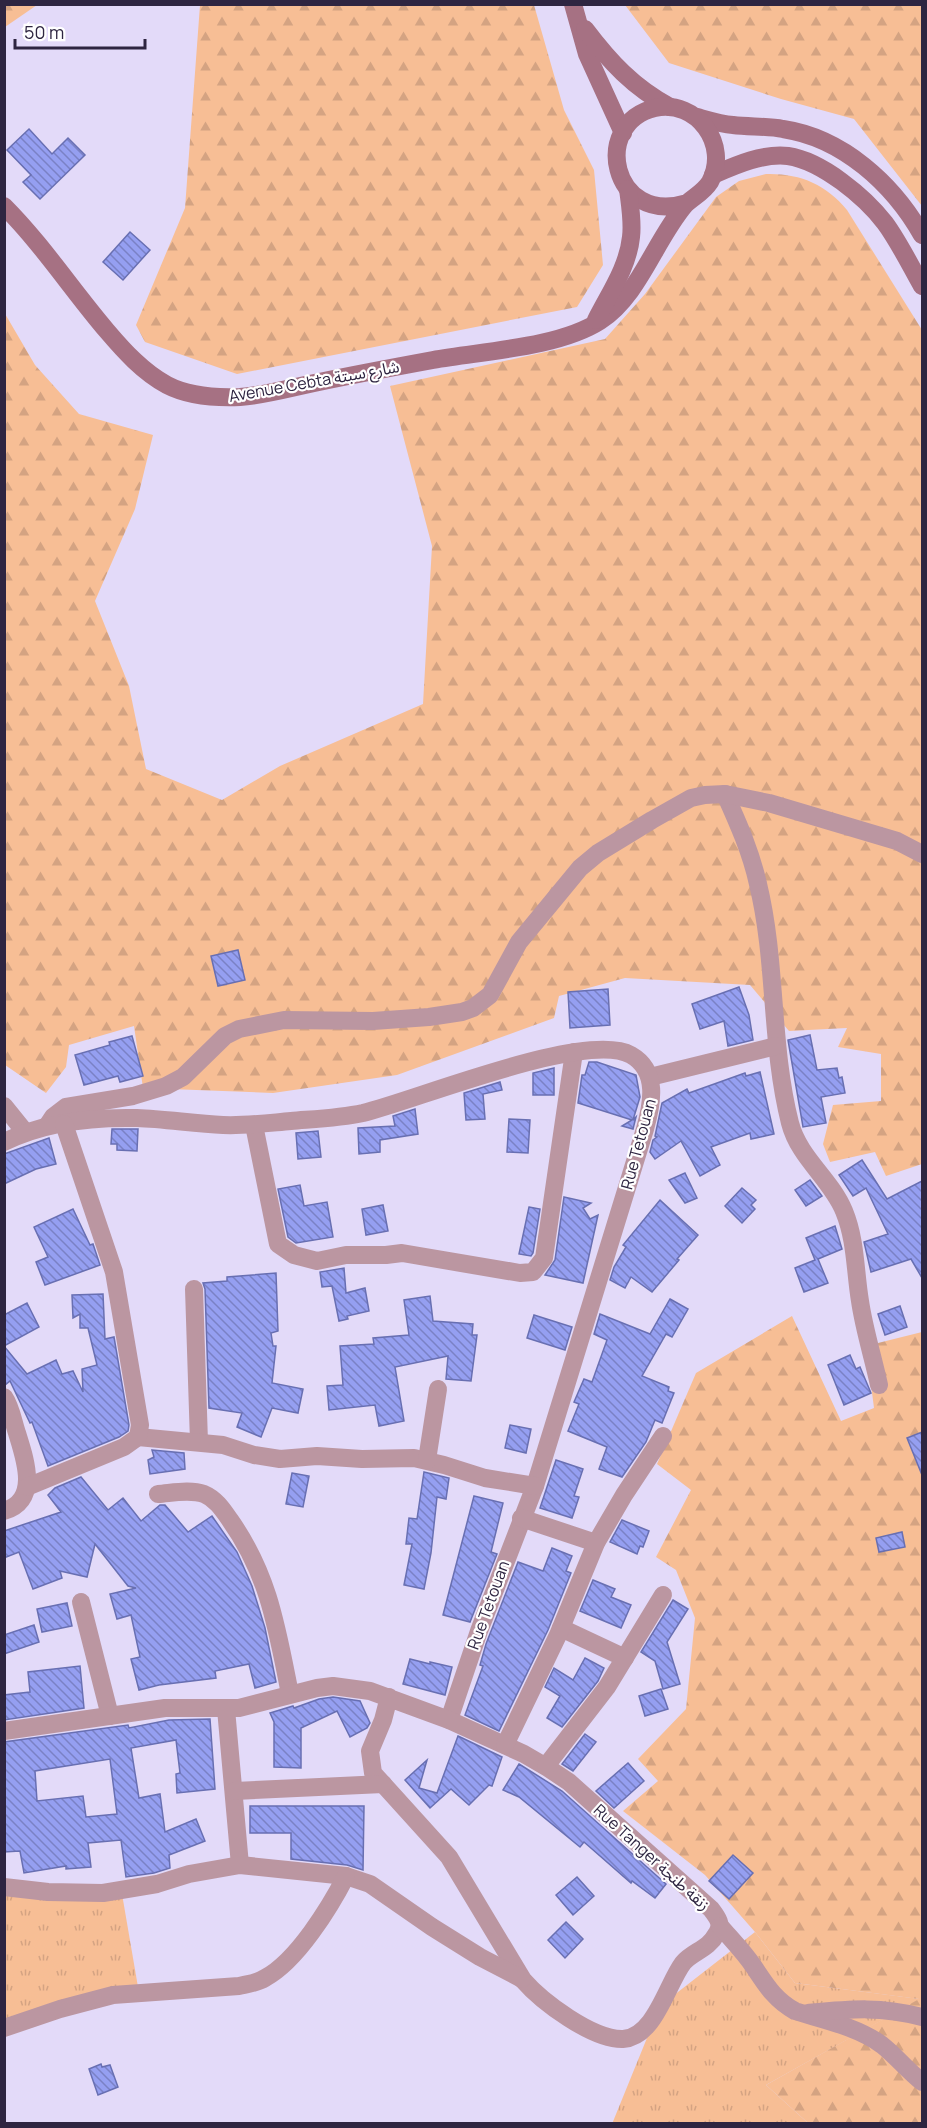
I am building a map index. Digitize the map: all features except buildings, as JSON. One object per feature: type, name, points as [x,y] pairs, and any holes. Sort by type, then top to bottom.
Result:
[{"type":"main road","points":[[573,4],[588,54],[623,132]]},
{"type":"main road","points":[[580,23],[627,79],[650,97],[670,107],[727,125],[784,129],[812,136],[835,147],[879,179],[906,211],[922,235]]},
{"type":"main road","points":[[670,107],[656,108],[631,121],[623,132],[617,147],[616,162],[620,176],[628,189],[643,201],[661,207],[674,207],[687,203],[702,192],[713,175],[716,150],[706,126],[697,117]]},
{"type":"main road","points":[[713,175],[747,162],[775,156],[788,156],[805,161],[825,171],[848,187],[885,224],[922,286]]},
{"type":"main road","points":[[594,325],[627,256],[632,227],[628,189]]},
{"type":"main road","name":"Avenue Cebta شارع سبتة","points":[[4,206],[28,232],[116,342],[141,367],[166,384],[196,394],[224,397],[266,393],[438,359],[550,340],[576,333],[602,320],[621,302],[687,203]]},
{"type":"street","points":[[138,1437],[140,1419],[114,1272],[53,1117],[66,1107],[126,1097],[166,1086],[189,1072],[225,1036],[239,1029],[284,1020],[373,1021],[429,1017],[473,1008],[490,995],[519,942],[580,868],[598,853],[691,798],[725,794],[769,803],[897,842],[922,854]]},
{"type":"street","points":[[725,794],[741,831],[758,883],[769,957],[777,1046],[790,1123],[795,1140],[837,1195],[848,1221],[854,1245],[860,1302],[879,1385]]},
{"type":"street","points":[[650,1077],[777,1046]]},
{"type":"street","name":"Rue Tetouan","points":[[4,1142],[26,1132],[55,1125],[111,1118],[138,1118],[191,1124],[254,1125],[362,1113],[393,1105],[452,1084],[574,1052],[611,1051],[631,1055],[642,1064],[650,1077],[652,1096],[645,1129],[535,1485],[478,1631],[449,1720]]},
{"type":"street","points":[[254,1125],[278,1244],[294,1256],[317,1261],[346,1255],[386,1255],[402,1252],[520,1273],[533,1272],[544,1258],[574,1052]]},
{"type":"street","points":[[4,1106],[26,1132]]},
{"type":"street","points":[[194,1289],[199,1442]]},
{"type":"street","points":[[427,1460],[438,1389]]},
{"type":"street","points":[[4,1397],[27,1469],[27,1487],[21,1501],[11,1509],[4,1511]]},
{"type":"street","points":[[505,1745],[561,1628],[596,1544],[614,1511],[663,1436]]},
{"type":"street","points":[[27,1487],[124,1447],[138,1437],[223,1445],[254,1455],[280,1459],[317,1456],[427,1460],[485,1478],[535,1485]]},
{"type":"street","points":[[158,1494],[192,1492],[207,1495],[217,1502],[237,1531],[265,1584],[290,1694]]},
{"type":"street","points":[[521,1518],[596,1544]]},
{"type":"street","points":[[546,1766],[607,1687],[663,1595]]},
{"type":"street","points":[[81,1602],[110,1716]]},
{"type":"street","points":[[561,1628],[626,1658]]},
{"type":"street","name":"Rue Tanger زنقة طنجة","points":[[4,1731],[165,1708],[226,1709],[249,1706],[290,1694],[333,1686],[370,1691],[389,1697],[505,1745],[546,1766],[569,1782],[711,1909],[718,1918],[720,1926],[718,1933],[706,1948],[685,1961],[652,2020],[641,2031],[631,2038],[615,2038],[594,2032],[552,2007],[535,1994],[523,1980],[449,1857],[373,1773],[370,1751],[383,1720],[389,1697]]},
{"type":"street","points":[[226,1709],[240,1865]]},
{"type":"street","points":[[235,1791],[383,1784]]},
{"type":"street","points":[[4,1887],[48,1892],[102,1893],[157,1884],[189,1874],[240,1865],[346,1876],[370,1884],[432,1927],[523,1980]]},
{"type":"street","points":[[4,2028],[69,2006],[113,1995],[254,1983],[267,1977],[290,1957],[334,1901],[346,1876]]},
{"type":"street","points":[[720,1926],[753,1965],[773,1996],[785,2006],[853,2029],[876,2040],[922,2082]]},
{"type":"street","points":[[802,2013],[859,2008],[884,2009],[922,2017]]},
{"type":"green space","points":[[5,4],[37,4],[37,5],[5,27]]},
{"type":"green space","points":[[200,5],[534,5],[564,110],[594,170],[603,265],[577,307],[237,374],[145,342],[136,325],[185,208]]},
{"type":"green space","points":[[625,5],[922,5],[922,206],[854,119],[781,99],[669,63]]},
{"type":"green space","points":[[766,174],[801,178],[821,187],[839,201],[847,210],[922,330],[922,1164],[886,1176],[875,1152],[830,1162],[823,1144],[833,1105],[881,1101],[881,1054],[838,1047],[847,1028],[789,1031],[750,985],[625,978],[559,996],[554,1018],[397,1075],[273,1093],[143,1088],[134,1026],[69,1045],[66,1067],[46,1093],[5,1065],[4,312],[35,365],[79,414],[153,435],[135,509],[95,601],[129,686],[146,769],[222,800],[280,766],[423,704],[432,546],[390,386],[605,339],[645,294],[716,197],[739,181]]},
{"type":"green space","points":[[792,1316],[841,1421],[874,1408],[866,1346],[922,1332],[922,2123],[808,2123],[766,2085],[919,1999],[795,1983],[755,1932],[705,1875],[623,1811],[658,1781],[638,1759],[686,1709],[695,1618],[676,1570],[656,1557],[691,1490],[657,1464],[696,1373]]},
{"type":"green space","points":[[5,1894],[122,1894],[138,1987],[5,2033]]},
{"type":"green space","points":[[755,1932],[795,1983],[920,1999],[766,2085],[808,2123],[612,2124],[660,2006]]}]
